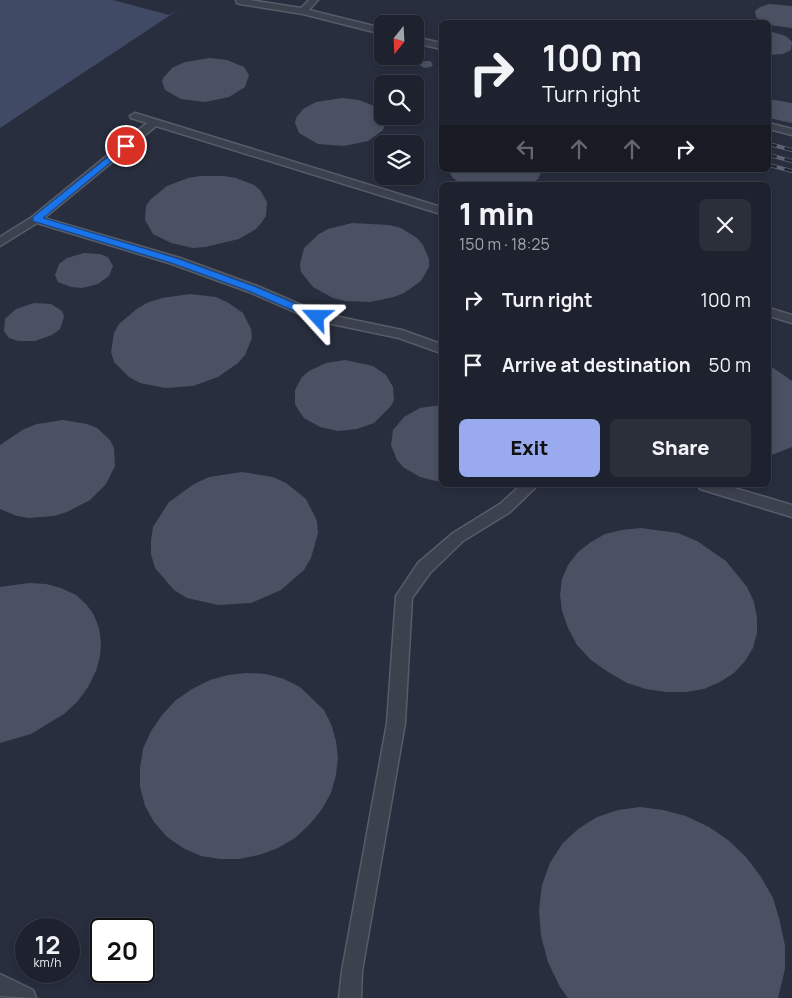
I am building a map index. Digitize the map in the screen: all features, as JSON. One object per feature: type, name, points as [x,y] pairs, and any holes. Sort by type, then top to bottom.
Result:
[{"type":"lane","points":[[303,11],[314,0]]},
{"type":"lane","points":[[240,1],[303,11],[374,29]]},
{"type":"lane","points":[[424,42],[439,46]]},
{"type":"lane","points":[[135,116],[439,210]]},
{"type":"lane","points":[[0,242],[36,219],[155,122]]},
{"type":"lane","points":[[771,127],[792,132]]},
{"type":"lane","points":[[36,219],[184,264],[252,289],[317,317],[402,334],[439,348]]},
{"type":"lane","points":[[771,313],[792,319]]},
{"type":"lane","points":[[350,998],[352,971],[396,723],[404,596],[424,568],[458,537],[505,508],[529,487]]},
{"type":"lane","points":[[712,487],[792,511]]},
{"type":"lane","points":[[0,985],[25,998]]},
{"type":"water","points":[[0,0],[193,0],[0,128]]},
{"type":"pier","points":[[113,0],[196,0],[169,15]]},
{"type":"building","points":[[769,4],[792,6],[792,28],[771,25],[771,20],[760,20],[756,17],[755,11]]},
{"type":"building","points":[[771,32],[786,36],[792,42],[791,50],[783,54],[771,55]]},
{"type":"building","points":[[210,58],[227,60],[244,67],[249,75],[245,87],[229,97],[205,102],[181,99],[165,90],[162,81],[172,68],[185,62]]},
{"type":"building","points":[[424,61],[430,61],[433,64],[431,67],[424,68],[420,65],[424,65]]},
{"type":"building","points":[[342,98],[359,100],[374,106],[374,125],[385,125],[383,130],[368,141],[344,146],[318,144],[299,133],[295,123],[296,118],[303,109],[316,102]]},
{"type":"building","points":[[771,99],[792,103],[792,123],[771,118]]},
{"type":"building","points":[[449,172],[541,172],[538,179],[534,182],[459,182]]},
{"type":"building","points":[[200,176],[236,178],[254,185],[260,190],[267,202],[266,216],[262,222],[256,229],[239,239],[205,247],[193,248],[171,243],[153,234],[145,220],[146,206],[151,199],[167,186],[188,178]]},
{"type":"building","points":[[352,223],[389,225],[401,228],[417,238],[423,245],[429,259],[429,267],[421,281],[404,293],[370,302],[345,301],[333,298],[313,287],[301,272],[300,264],[304,248],[319,234],[328,229]]},
{"type":"building","points":[[84,253],[100,254],[108,257],[113,266],[109,276],[98,284],[82,288],[71,287],[58,282],[55,275],[59,264],[67,258]]},
{"type":"building","points":[[190,294],[216,297],[243,313],[251,329],[252,338],[245,355],[238,363],[218,377],[193,386],[165,388],[140,383],[129,377],[114,362],[111,352],[114,333],[119,324],[138,308],[149,302]]},
{"type":"building","points":[[34,303],[51,304],[62,311],[64,317],[60,329],[52,335],[35,341],[18,341],[9,338],[4,331],[5,319],[16,309]]},
{"type":"building","points":[[345,360],[373,366],[386,375],[393,387],[394,400],[391,406],[374,423],[357,429],[338,431],[320,427],[304,418],[299,411],[295,404],[295,390],[302,377],[309,371],[326,363]]},
{"type":"building","points":[[771,366],[792,381],[792,447],[771,455]]},
{"type":"building","points":[[439,405],[439,482],[420,477],[403,467],[397,460],[391,445],[393,430],[404,417],[420,408]]},
{"type":"building","points":[[63,420],[87,424],[97,428],[110,440],[114,448],[115,466],[106,484],[90,500],[67,512],[54,516],[29,518],[17,516],[0,509],[0,445],[24,429],[37,424]]},
{"type":"building","points":[[242,472],[273,477],[286,483],[306,499],[317,521],[318,533],[311,558],[304,570],[281,590],[251,603],[218,605],[187,598],[174,590],[155,568],[151,554],[153,527],[169,502],[194,484],[209,477]]},
{"type":"building","points":[[641,528],[678,533],[697,541],[726,561],[747,587],[754,602],[757,618],[757,633],[753,648],[734,673],[720,682],[704,689],[686,692],[646,689],[627,683],[591,660],[577,645],[568,628],[562,611],[560,595],[562,579],[568,565],[578,552],[605,534]]},
{"type":"building","points":[[29,583],[46,584],[61,588],[76,595],[86,604],[94,615],[99,628],[100,656],[96,671],[88,687],[78,701],[64,714],[31,734],[0,743],[0,587]]},
{"type":"building","points":[[266,674],[284,679],[300,687],[324,710],[336,741],[338,758],[336,775],[331,793],[322,809],[295,838],[278,848],[259,855],[239,859],[201,856],[183,848],[167,837],[154,822],[145,806],[140,787],[143,749],[151,731],[176,700],[210,680],[228,675]]},
{"type":"building","points":[[640,807],[686,816],[709,827],[728,840],[746,857],[761,877],[773,898],[785,946],[785,969],[778,998],[568,998],[560,987],[548,962],[541,936],[539,910],[542,885],[550,863],[562,844],[578,829],[597,817],[618,810]]},
{"type":"railway","points":[[771,145],[792,150]]},
{"type":"railway","points":[[771,156],[792,161]]},
{"type":"railway","points":[[771,166],[792,171]]},
{"type":"route","points":[[126,146],[36,219],[176,261],[252,289],[317,317]]}]
